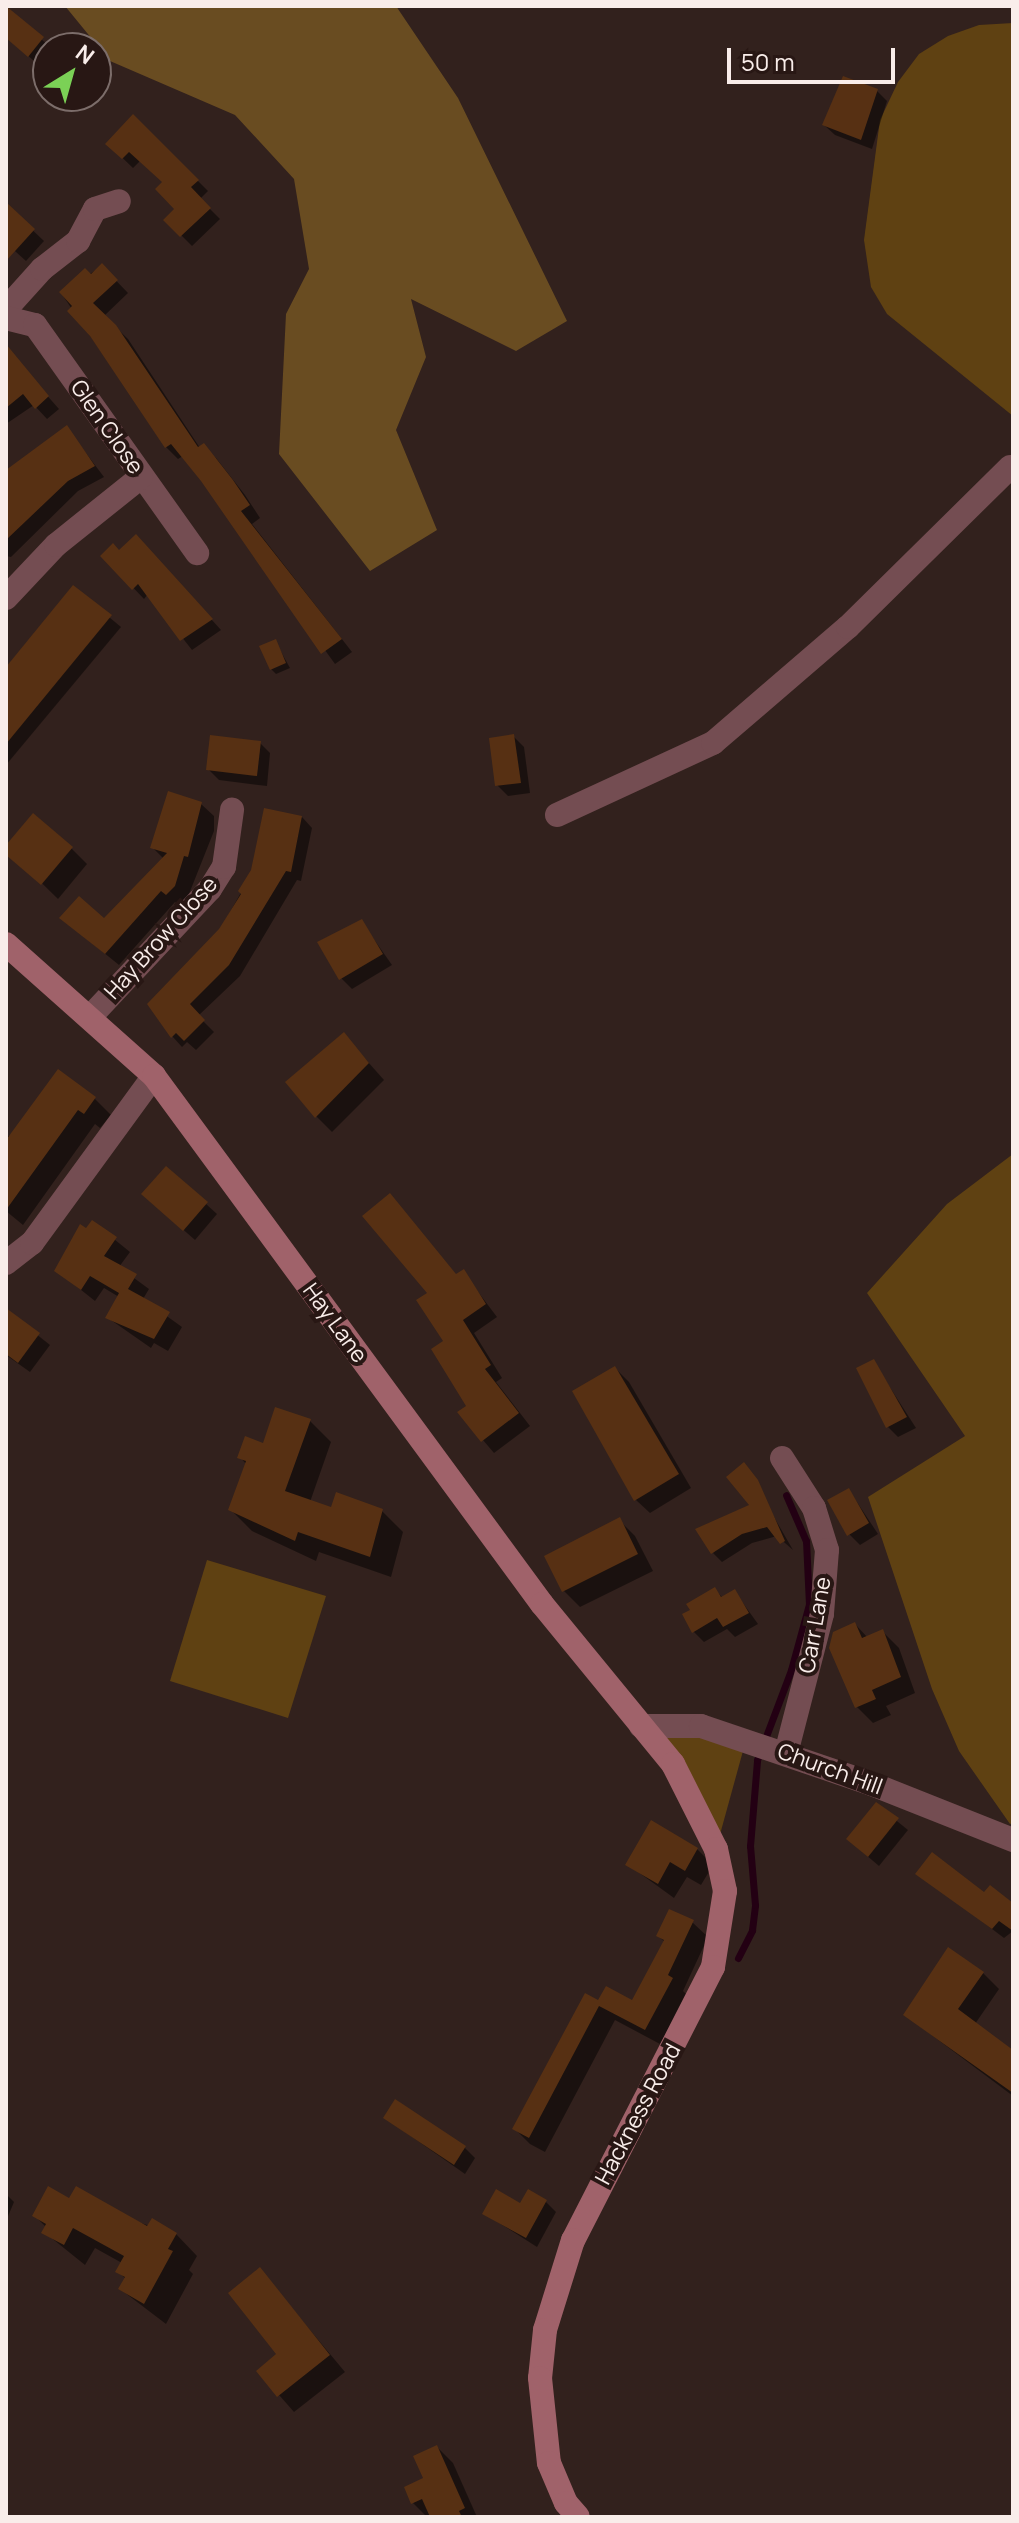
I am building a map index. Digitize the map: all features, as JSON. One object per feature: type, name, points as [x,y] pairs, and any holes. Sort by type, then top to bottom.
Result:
[{"type":"street","points":[[6,309],[42,269],[78,241],[95,209],[119,201]]},
{"type":"street","name":"Glen Close","points":[[6,318],[35,325],[197,553]]},
{"type":"street","points":[[557,815],[713,743],[848,627],[1010,467]]},
{"type":"street","points":[[6,598],[56,545],[141,477]]},
{"type":"street","name":"Hay Brow Close","points":[[91,1016],[210,889],[224,867],[232,810]]},
{"type":"street","name":"Hay Lane","points":[[6,944],[91,1016],[154,1076],[533,1591],[641,1726]]},
{"type":"street","points":[[6,1263],[32,1243],[154,1076]]},
{"type":"street","name":"Carr Lane","points":[[778,1750],[822,1614],[827,1550],[814,1508],[782,1458]]},
{"type":"street","name":"Church Hill","points":[[641,1726],[686,1722],[746,1740],[1013,1840]]},
{"type":"street","name":"Hackness Road","points":[[578,2517],[566,2503],[549,2463],[540,2378],[545,2330],[573,2240],[701,1995],[723,1916],[725,1891],[716,1849],[673,1764],[641,1726]]},
{"type":"shaded area","points":[[65,6],[396,6],[458,98],[567,321],[516,351],[411,299],[426,357],[396,430],[437,530],[370,571],[279,454],[286,314],[309,269],[294,179],[235,115],[112,62],[112,32],[86,32]]},
{"type":"shaded area","points":[[1013,23],[1013,416],[887,314],[871,287],[864,240],[880,120],[898,82],[919,54],[948,36],[979,25]]},
{"type":"shaded area","points":[[1013,1154],[1013,1823],[1010,1824],[959,1751],[932,1689],[868,1497],[965,1436],[867,1293],[947,1204]]},
{"type":"shaded area","points":[[207,1560],[326,1596],[288,1718],[170,1681]]},
{"type":"shaded area","points":[[641,1726],[746,1740],[716,1849]]},
{"type":"building","points":[[6,6],[38,32],[32,32],[32,52],[28,57],[6,38]]},
{"type":"building","points":[[843,76],[878,89],[861,140],[822,125]]},
{"type":"building","points":[[133,114],[199,180],[191,187],[211,208],[180,237],[163,220],[174,209],[155,189],[162,182],[129,152],[122,159],[105,144]]},
{"type":"building","points":[[6,202],[35,229],[6,261]]},
{"type":"building","points":[[102,263],[118,280],[93,303],[116,325],[198,447],[204,443],[233,480],[250,505],[241,511],[342,639],[321,654],[201,481],[171,444],[165,448],[90,336],[67,311],[72,306],[59,292],[85,268],[91,274]]},
{"type":"building","points":[[6,344],[49,396],[35,409],[23,394],[6,408]]},
{"type":"building","points":[[67,425],[95,466],[68,481],[6,540],[6,470]]},
{"type":"building","points":[[136,534],[213,619],[180,641],[138,584],[132,590],[100,556],[113,543],[119,550]]},
{"type":"building","points":[[73,585],[112,615],[6,744],[6,667]]},
{"type":"building","points":[[276,639],[286,663],[270,670],[259,646]]},
{"type":"building","points":[[514,734],[521,783],[495,786],[489,738]]},
{"type":"building","points":[[210,735],[261,741],[257,776],[206,770]]},
{"type":"building","points":[[168,791],[202,802],[188,857],[184,856],[175,886],[166,895],[161,891],[105,954],[59,918],[79,896],[104,918],[167,853],[150,848]]},
{"type":"building","points":[[264,808],[302,816],[291,872],[286,871],[229,965],[190,1004],[205,1020],[184,1041],[176,1033],[171,1038],[147,1004],[219,929],[241,894],[238,891],[251,870]]},
{"type":"building","points":[[33,813],[73,847],[41,885],[6,855],[6,845]]},
{"type":"building","points":[[362,919],[383,954],[339,980],[317,942]]},
{"type":"building","points":[[344,1032],[369,1063],[315,1118],[285,1082]]},
{"type":"building","points":[[58,1069],[96,1097],[84,1114],[78,1110],[6,1210],[6,1140]]},
{"type":"building","points":[[166,1166],[208,1202],[183,1231],[141,1194]]},
{"type":"building","points":[[390,1193],[456,1274],[464,1269],[486,1304],[463,1320],[491,1365],[485,1369],[519,1413],[481,1442],[457,1412],[466,1406],[431,1349],[443,1341],[416,1300],[427,1293],[362,1216]]},
{"type":"building","points":[[92,1220],[117,1237],[104,1256],[137,1274],[128,1289],[170,1312],[154,1339],[105,1318],[119,1293],[90,1276],[81,1290],[54,1271],[80,1224],[86,1228]]},
{"type":"building","points":[[6,1308],[40,1333],[18,1363],[6,1354]]},
{"type":"building","points":[[874,1359],[907,1417],[886,1428],[856,1368]]},
{"type":"building","points":[[615,1366],[679,1474],[634,1501],[572,1391]]},
{"type":"building","points":[[275,1407],[311,1419],[285,1491],[331,1507],[336,1492],[383,1509],[370,1557],[298,1532],[295,1541],[228,1510],[246,1461],[237,1458],[245,1436],[263,1443]]},
{"type":"building","points":[[744,1462],[758,1480],[785,1541],[780,1544],[767,1527],[742,1534],[711,1554],[695,1529],[749,1505],[726,1477]]},
{"type":"building","points":[[849,1488],[869,1523],[847,1536],[827,1500]]},
{"type":"building","points":[[620,1517],[638,1554],[562,1592],[544,1556]]},
{"type":"building","points":[[715,1587],[721,1597],[735,1589],[749,1613],[723,1627],[717,1618],[692,1633],[682,1614],[690,1610],[686,1604]]},
{"type":"building","points":[[855,1622],[862,1638],[883,1629],[901,1677],[872,1690],[876,1699],[855,1708],[829,1648],[833,1632]]},
{"type":"building","points":[[876,1802],[899,1818],[868,1857],[846,1839]]},
{"type":"building","points":[[651,1820],[698,1848],[685,1871],[670,1862],[658,1884],[625,1865]]},
{"type":"building","points":[[932,1852],[984,1892],[990,1885],[1013,1903],[1013,1931],[999,1921],[992,1929],[915,1874]]},
{"type":"building","points":[[669,1909],[694,1920],[668,1975],[673,1978],[645,2030],[599,2006],[529,2138],[512,2129],[585,1993],[598,2000],[606,1986],[632,2000],[664,1940],[656,1936]]},
{"type":"building","points":[[948,1947],[984,1972],[958,2009],[1013,2050],[1013,2093],[903,2015]]},
{"type":"building","points":[[395,2099],[466,2146],[454,2165],[383,2118]]},
{"type":"building","points":[[48,2186],[69,2198],[76,2186],[147,2226],[152,2218],[177,2233],[168,2249],[173,2251],[144,2304],[118,2289],[125,2277],[115,2272],[124,2256],[73,2228],[64,2245],[41,2233],[46,2224],[32,2216]]},
{"type":"building","points":[[496,2189],[520,2203],[528,2189],[547,2200],[526,2238],[482,2214]]},
{"type":"building","points":[[260,2267],[330,2355],[277,2397],[256,2371],[276,2354],[228,2293]]},
{"type":"building","points":[[437,2445],[465,2508],[459,2511],[462,2517],[430,2517],[422,2499],[411,2504],[404,2487],[423,2478],[413,2456]]},
{"type":"waterway","points":[[738,1958],[752,1930],[755,1905],[750,1846],[757,1760],[791,1670],[809,1604],[806,1541],[786,1495]]}]
